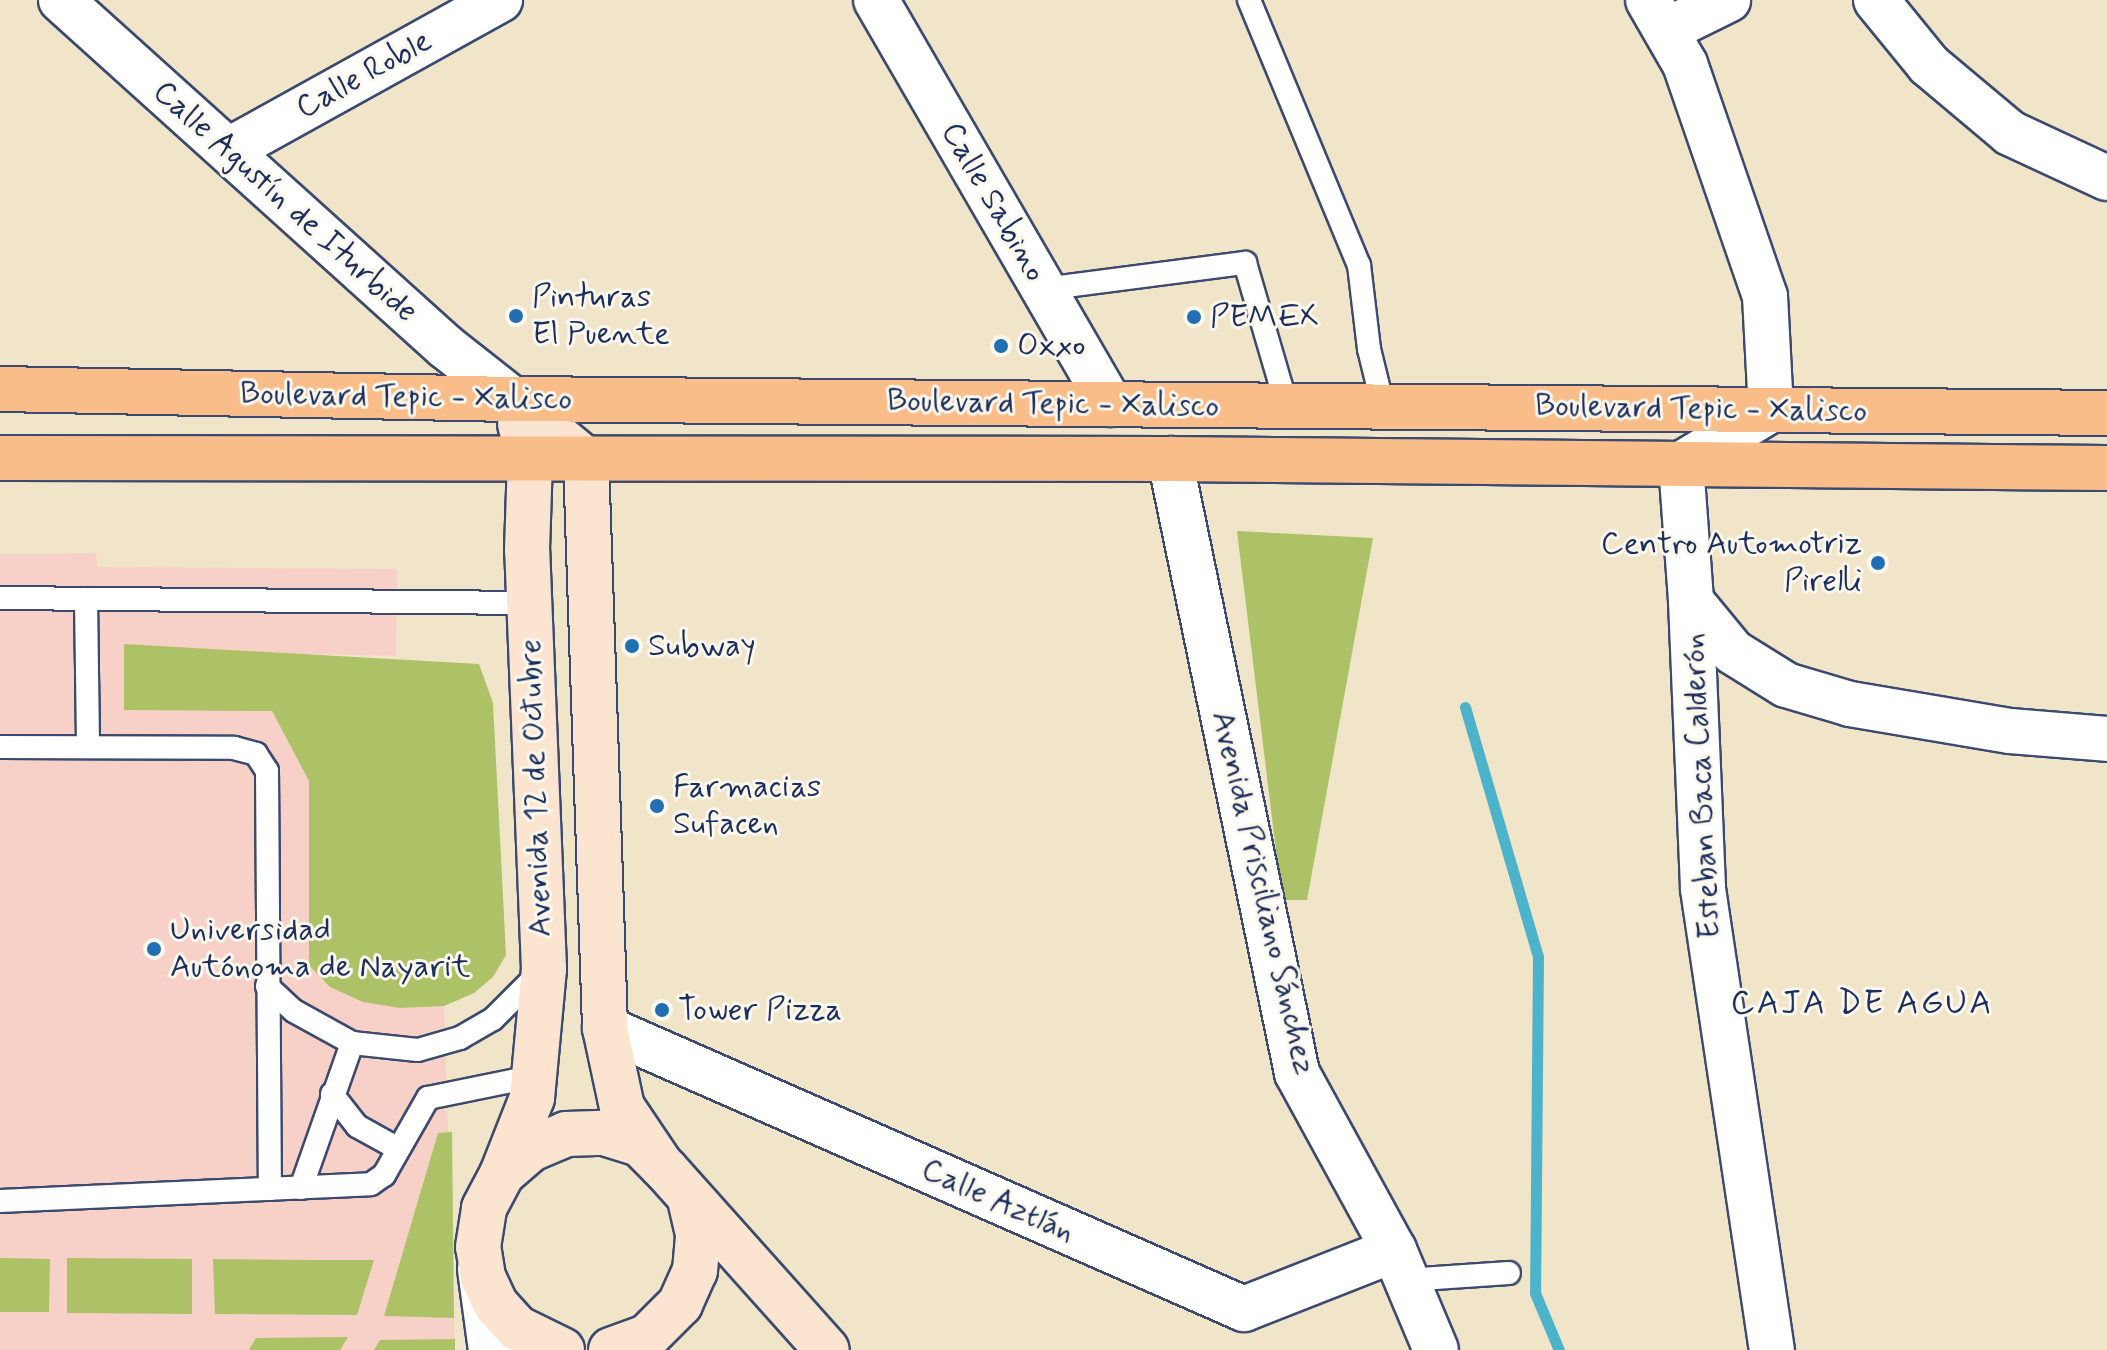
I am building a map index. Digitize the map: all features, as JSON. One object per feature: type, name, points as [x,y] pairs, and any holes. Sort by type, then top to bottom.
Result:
[{"type":"main road","name":"Boulevard Tepic - Xalisco","points":[[0,389],[512,399],[2107,413]]},
{"type":"main road","name":"Avenida 12 de Octubre","points":[[512,399],[530,459],[529,603],[544,969],[536,1076],[502,1174],[484,1208],[478,1247],[483,1277],[496,1305],[517,1328],[562,1350]]},
{"type":"main road","points":[[512,399],[586,460]]},
{"type":"main road","name":"Boulevard Tepic - Xalisco","points":[[0,458],[1170,459],[2107,468]]},
{"type":"main road","name":"Avenida 12 de Octubre","points":[[586,460],[605,1028],[622,1107],[661,1165]]},
{"type":"main road","name":"Avenida 12 de Octubre","points":[[502,1174],[531,1149],[566,1134],[604,1133],[640,1144],[827,1350]]},
{"type":"main road","points":[[611,1350],[647,1337],[680,1304],[695,1271],[698,1234],[690,1198]]},
{"type":"street","name":"Calle Agustín de Iturbide","points":[[61,0],[446,347],[512,399]]},
{"type":"street","name":"Calle Roble","points":[[229,150],[500,0]]},
{"type":"street","name":"Calle Sabino","points":[[876,0],[1110,404]]},
{"type":"street","points":[[1681,464],[1771,410],[1765,296],[1726,173],[1659,14],[1728,0]]},
{"type":"street","points":[[1876,0],[1929,65],[2010,133],[2107,178]]},
{"type":"street","name":"Avenida Prisciliano Sánchez","points":[[1170,459],[1297,1073],[1400,1265],[1436,1350]]},
{"type":"street","name":"Esteban Baca Calderón","points":[[1681,464],[1691,601],[1703,889],[1772,1350]]},
{"type":"street","points":[[1691,601],[1733,652],[1786,685],[1850,704],[2010,731],[2107,739]]},
{"type":"street","name":"Calle Aztlán","points":[[605,1028],[1244,1309],[1400,1265]]},
{"type":"street","points":[[478,1247],[491,1350]]},
{"type":"street","points":[[655,1350],[680,1304]]},
{"type":"lane","points":[[1249,0],[1359,265],[1369,349],[1383,406]]},
{"type":"lane","points":[[1044,289],[1245,263],[1287,407]]},
{"type":"lane","points":[[0,598],[529,603]]},
{"type":"lane","points":[[86,599],[88,745]]},
{"type":"lane","points":[[0,747],[151,745],[234,748],[256,754],[267,771],[270,1189]]},
{"type":"lane","points":[[267,986],[294,1011],[352,1043],[418,1050],[460,1038],[493,1019],[544,969]]},
{"type":"lane","points":[[301,1188],[352,1043]]},
{"type":"lane","points":[[0,1201],[371,1184],[384,1175],[395,1147],[428,1098],[536,1076]]},
{"type":"lane","points":[[332,1094],[357,1126],[395,1147]]},
{"type":"lane","points":[[1400,1265],[1509,1273]]},
{"type":"shaded area","name":"Universidad Autónoma de Nayarit","points":[[96,553],[98,567],[397,569],[396,656],[311,654],[309,965],[400,1008],[444,1006],[455,1350],[0,1350],[0,554]]},
{"type":"green space","points":[[1237,531],[1373,538],[1307,900],[1282,900]]},
{"type":"green space","points":[[124,644],[479,664],[493,703],[506,955],[493,977],[474,993],[444,1006],[400,1008],[363,1002],[330,987],[309,965],[309,781],[272,711],[124,710]]},
{"type":"green space","points":[[452,1132],[454,1318],[384,1316],[438,1133]]},
{"type":"green space","points":[[0,1258],[50,1259],[49,1312],[0,1312]]},
{"type":"green space","points":[[67,1258],[192,1259],[192,1314],[67,1313]]},
{"type":"green space","points":[[213,1259],[374,1260],[357,1315],[215,1314]]},
{"type":"green space","points":[[348,1337],[340,1350],[249,1350],[256,1338]]},
{"type":"green space","points":[[455,1339],[455,1350],[374,1350],[380,1340]]},
{"type":"waterway","points":[[1465,707],[1538,957],[1535,1293],[1559,1350]]},
{"type":"place","name":"Pinturas El Puente","points":[[516,316]]},
{"type":"place","name":"PEMEX","points":[[1194,317]]},
{"type":"place","name":"Oxxo","points":[[1001,346]]},
{"type":"place","name":"Centro Automotriz Pirelli","points":[[1878,563]]},
{"type":"place","name":"Subway","points":[[632,646]]},
{"type":"place","name":"Farmacias Sufacen","points":[[657,806]]},
{"type":"place","name":"Universidad Autónoma de Nayarit","points":[[154,949]]},
{"type":"place","name":"Tower Pizza","points":[[662,1010]]},
{"type":"district","name":"CAJA DE AGUA","points":[[1862,1004]]}]
